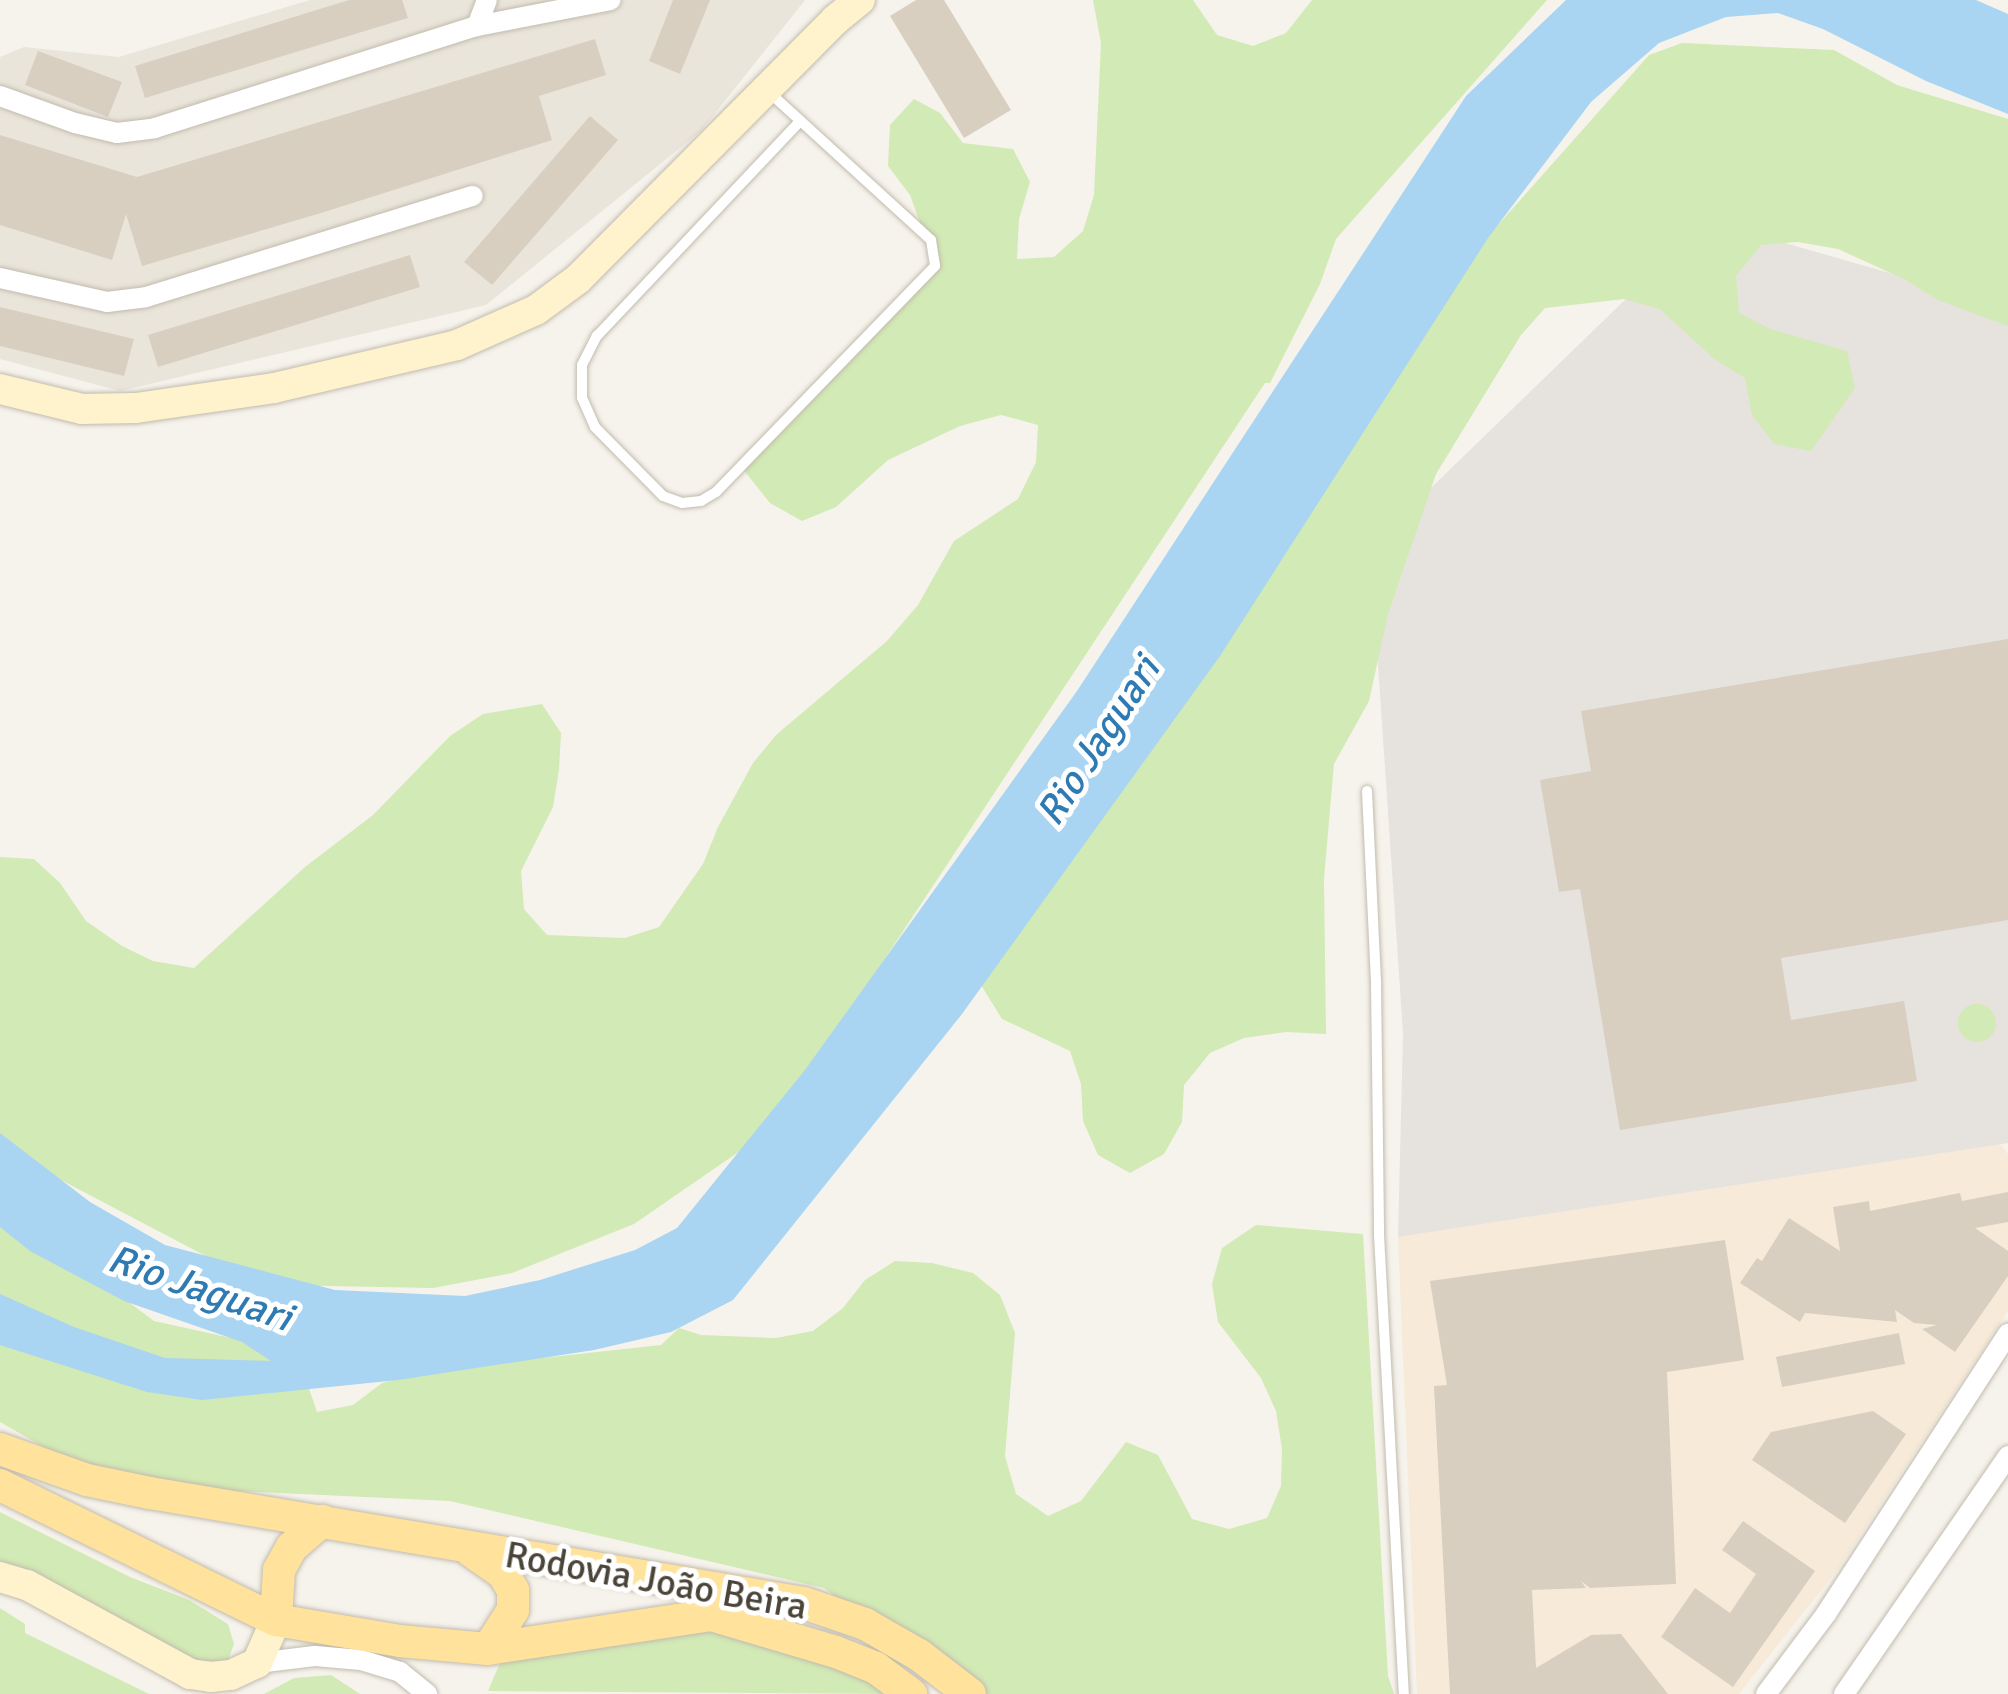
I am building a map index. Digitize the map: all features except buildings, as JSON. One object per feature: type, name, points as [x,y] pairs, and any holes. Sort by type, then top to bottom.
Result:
[{"type":"main road","name":"Rodovia João Beira","points":[[0,1450],[87,1480],[468,1549],[741,1589],[804,1603],[866,1624],[919,1655],[970,1694]]},
{"type":"main road","name":"Rodovia João Beira","points":[[0,1485],[276,1620],[400,1641],[488,1649],[711,1616],[836,1652],[876,1668],[911,1694]]},
{"type":"main road","points":[[276,1620],[278,1570],[292,1547],[322,1521]]},
{"type":"main road","points":[[468,1549],[503,1573],[513,1590],[514,1610],[488,1649]]},
{"type":"street","points":[[478,26],[487,0]]},
{"type":"street","points":[[0,96],[74,123],[117,133],[154,128],[478,26],[611,0]]},
{"type":"street","points":[[0,389],[82,409],[136,408],[274,388],[456,345],[536,310],[578,278],[860,0]]},
{"type":"street","points":[[0,278],[107,302],[146,298],[473,196]]},
{"type":"street","points":[[1766,1694],[1826,1614],[2008,1334]]},
{"type":"street","points":[[1844,1694],[2008,1456]]},
{"type":"street","points":[[0,1577],[44,1594],[190,1674],[231,1675],[257,1663],[314,1656],[361,1660],[400,1672],[427,1694]]},
{"type":"street","points":[[257,1663],[276,1620]]},
{"type":"lane","points":[[766,89],[931,240],[936,266],[716,492],[701,501],[682,503],[663,496],[595,427],[582,398],[582,365],[596,336],[800,121]]},
{"type":"lane","points":[[1367,791],[1376,981],[1380,1254],[1404,1694]]},
{"type":"shaded area","points":[[310,0],[805,0],[701,131],[486,305],[120,391],[0,359],[0,57],[24,47],[119,57]]},
{"type":"shaded area","points":[[1740,230],[2008,307],[2008,1143],[1398,1237],[1403,1033],[1370,547],[1632,293]]},
{"type":"shaded area","points":[[2000,1144],[2008,1154],[2008,1311],[1838,1569],[1739,1694],[1417,1694],[1398,1237]]},
{"type":"green space","points":[[1093,0],[1193,0],[1217,35],[1253,46],[1286,33],[1312,0],[1547,0],[1336,239],[1320,284],[1270,383],[1265,383],[787,1107],[753,1142],[634,1224],[512,1273],[433,1288],[276,1285],[240,1274],[0,1148],[0,857],[34,859],[60,883],[86,921],[122,946],[153,961],[194,968],[305,867],[373,815],[450,736],[483,714],[542,704],[561,733],[559,770],[553,807],[521,871],[524,909],[547,935],[625,938],[659,927],[703,864],[753,763],[776,735],[887,641],[918,605],[954,541],[1018,499],[1036,462],[1038,425],[1001,415],[960,426],[888,460],[836,507],[802,521],[770,503],[742,468],[934,261],[910,195],[888,166],[890,125],[914,99],[940,113],[963,143],[1013,149],[1030,182],[1019,219],[1017,259],[1054,257],[1083,231],[1094,195],[1101,43]]},
{"type":"green space","points":[[1682,43],[1834,50],[1897,85],[2008,119],[2008,326],[1938,300],[1906,280],[1838,249],[1798,242],[1761,245],[1736,276],[1739,313],[1770,329],[1847,351],[1855,388],[1811,451],[1774,444],[1752,415],[1745,378],[1713,358],[1660,309],[1624,299],[1545,308],[1521,335],[1436,474],[1388,614],[1369,701],[1334,764],[1324,879],[1326,1034],[1286,1032],[1244,1038],[1210,1053],[1184,1085],[1182,1122],[1164,1154],[1130,1173],[1098,1155],[1083,1121],[1081,1084],[1070,1051],[1002,1019],[981,985],[1377,361],[1649,55]]},
{"type":"green space","points":[[1977,1004],[1991,1009],[1996,1023],[1991,1037],[1977,1042],[1963,1037],[1958,1023],[1963,1009]]},
{"type":"green space","points":[[0,1206],[154,1321],[236,1339],[304,1374],[317,1412],[353,1405],[382,1383],[424,1371],[661,1345],[679,1328],[701,1335],[776,1338],[813,1331],[843,1308],[865,1280],[895,1261],[932,1263],[973,1273],[1000,1295],[1015,1333],[1005,1456],[1016,1494],[1048,1516],[1081,1501],[1126,1442],[1158,1455],[1192,1519],[1229,1529],[1267,1518],[1281,1486],[1282,1449],[1276,1411],[1261,1378],[1218,1322],[1212,1284],[1222,1248],[1256,1225],[1363,1234],[1388,1676],[1394,1694],[967,1694],[824,1588],[450,1501],[110,1485],[0,1422]]},
{"type":"green space","points":[[0,1512],[130,1577],[189,1600],[228,1624],[234,1644],[228,1660],[212,1672],[45,1578],[0,1561]]},
{"type":"green space","points":[[0,1608],[25,1624],[25,1633],[149,1694],[0,1694]]},
{"type":"green space","points":[[718,1625],[794,1647],[896,1694],[488,1691],[503,1656]]},
{"type":"green space","points":[[331,1675],[360,1694],[264,1694],[294,1678]]},
{"type":"water","name":"Rio Jaguari","points":[[1566,0],[1976,0],[2008,14],[2008,114],[1926,81],[1823,29],[1778,13],[1726,17],[1659,43],[1591,102],[1488,238],[1220,656],[962,1014],[733,1300],[671,1332],[594,1350],[398,1380],[202,1400],[147,1392],[0,1345],[0,1294],[74,1327],[165,1358],[271,1361],[242,1342],[124,1301],[30,1251],[0,1227],[0,1133],[90,1202],[165,1245],[335,1290],[465,1296],[540,1280],[635,1250],[677,1228],[805,1070],[1077,691],[1466,96]]}]
